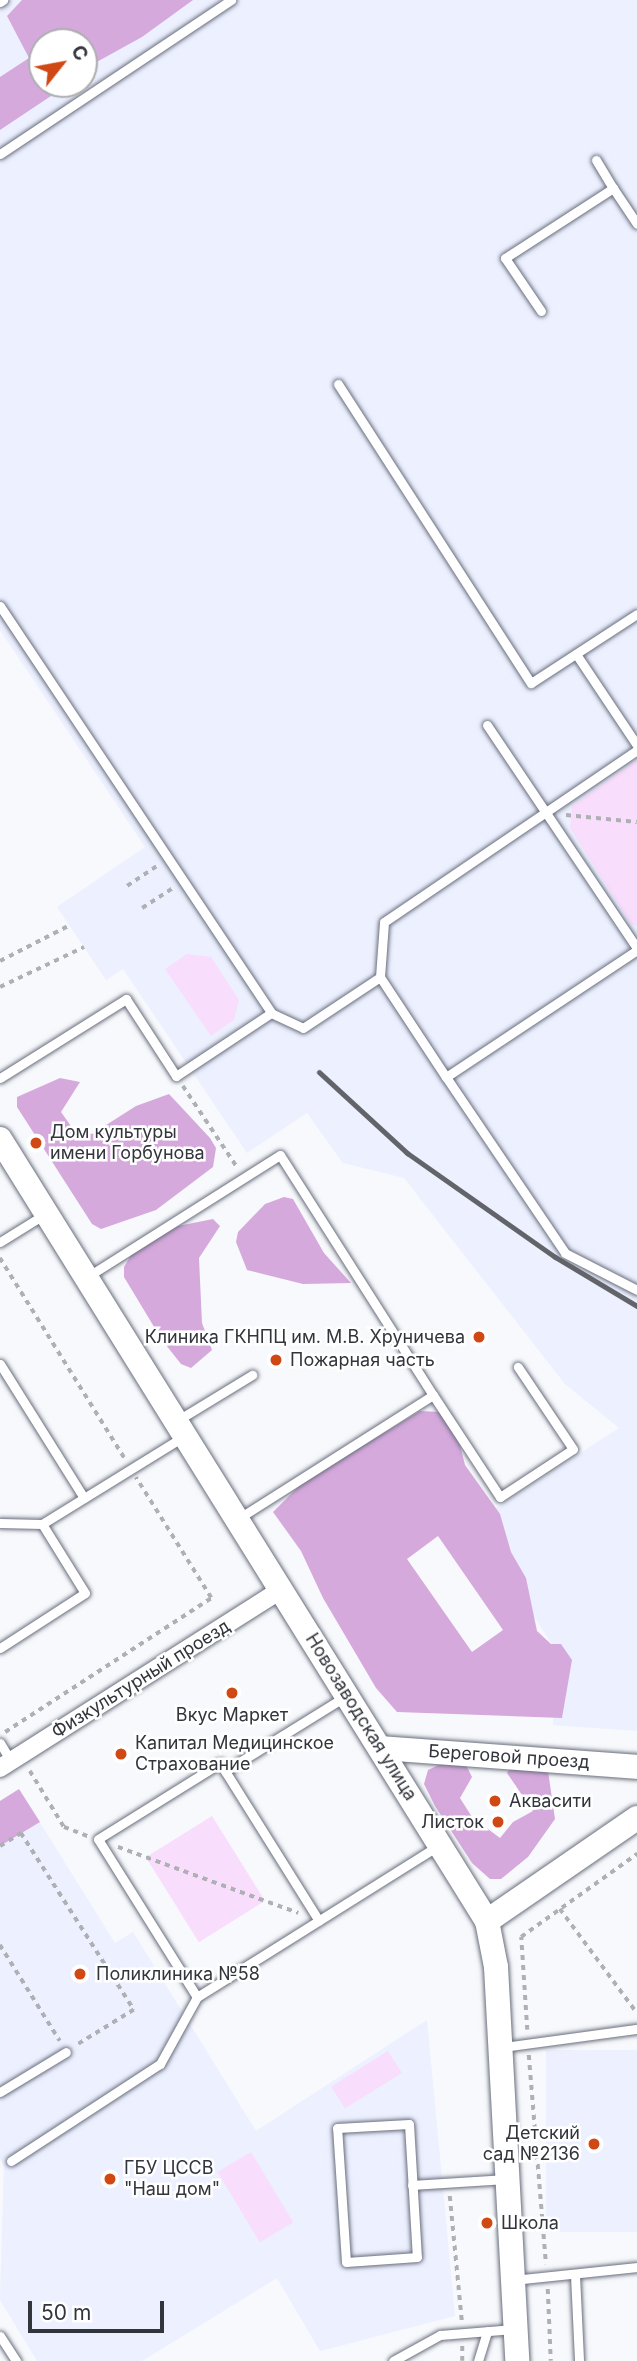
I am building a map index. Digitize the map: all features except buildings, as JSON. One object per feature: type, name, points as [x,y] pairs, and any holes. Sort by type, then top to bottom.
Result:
[{"type":"street","name":"Новозаводская улица","points":[[0,1139],[486,1920],[496,1967],[517,2361]]},
{"type":"street","name":"Физкультурный проезд","points":[[6,1764],[281,1590]]},
{"type":"street","name":"Береговой проезд","points":[[381,1748],[637,1767]]},
{"type":"street","points":[[486,1920],[637,1818]]},
{"type":"lane","points":[[0,154],[232,0]]},
{"type":"lane","points":[[596,160],[637,224]]},
{"type":"lane","points":[[541,311],[505,258],[613,188]]},
{"type":"lane","points":[[338,384],[531,683],[637,614]]},
{"type":"lane","points":[[0,606],[271,1013],[303,1028],[380,977]]},
{"type":"lane","points":[[576,654],[637,747],[546,813],[384,922],[380,977],[565,1253],[637,1290]]},
{"type":"lane","points":[[446,1077],[637,949],[487,725]]},
{"type":"lane","points":[[0,1078],[126,999],[176,1076],[271,1013]]},
{"type":"lane","points":[[87,1278],[281,1155],[500,1497],[573,1449],[518,1367]]},
{"type":"lane","points":[[0,1242],[46,1213]]},
{"type":"lane","points":[[0,1364],[84,1498]]},
{"type":"lane","points":[[0,1523],[42,1524],[131,1469],[252,1375]]},
{"type":"lane","points":[[238,1519],[433,1395]]},
{"type":"lane","points":[[0,1648],[85,1593],[42,1524]]},
{"type":"lane","points":[[225,1771],[347,1695]]},
{"type":"lane","points":[[0,1743],[6,1764]]},
{"type":"lane","points":[[197,1997],[98,1839],[220,1763],[319,1921]]},
{"type":"lane","points":[[10,2161],[160,2064],[197,1997],[441,1844]]},
{"type":"lane","points":[[499,2048],[637,2029]]},
{"type":"lane","points":[[0,2092],[66,2052]]},
{"type":"lane","points":[[409,2124],[412,2185],[417,2258],[346,2262],[337,2128],[409,2124]]},
{"type":"lane","points":[[412,2185],[507,2179]]},
{"type":"lane","points":[[512,2281],[637,2267]]},
{"type":"lane","points":[[575,2275],[579,2361]]},
{"type":"lane","points":[[393,2361],[440,2335],[515,2329]]},
{"type":"lane","points":[[478,2361],[487,2331]]},
{"type":"lane","points":[[0,2336],[16,2361]]},
{"type":"path","points":[[546,813],[637,822]]},
{"type":"path","points":[[127,887],[168,859]]},
{"type":"path","points":[[142,908],[183,881]]},
{"type":"path","points":[[0,961],[70,925]]},
{"type":"path","points":[[0,987],[84,947]]},
{"type":"path","points":[[176,1076],[244,1178]]},
{"type":"path","points":[[0,1258],[211,1598],[0,1735]]},
{"type":"path","points":[[30,1771],[64,1827],[319,1921]]},
{"type":"path","points":[[0,1846],[21,1833],[134,2010],[66,2052],[0,1945]]},
{"type":"path","points":[[532,2173],[540,2172],[521,1937],[637,1854]]},
{"type":"path","points":[[561,1909],[637,2013]]},
{"type":"path","points":[[449,2182],[463,2333],[462,2361]]},
{"type":"shaded area","points":[[0,0],[637,0],[637,1731],[553,1725],[558,1654],[474,1522],[619,1428],[565,1384],[404,1178],[343,1163],[307,1113],[247,1153],[123,969],[106,980],[57,907],[145,847],[0,630]]},
{"type":"shaded area","points":[[22,0],[193,0],[142,37],[98,61],[98,28],[28,28],[28,56],[7,16]]},
{"type":"shaded area","points":[[28,59],[28,98],[48,98],[0,130],[0,77]]},
{"type":"shaded area","points":[[637,760],[637,926],[631,924],[570,828],[572,806]]},
{"type":"shaded area","points":[[187,954],[211,957],[239,1000],[234,1020],[211,1036],[165,969]]},
{"type":"shaded area","points":[[60,1078],[80,1082],[61,1112],[73,1129],[92,1134],[136,1106],[169,1094],[210,1138],[216,1148],[213,1167],[156,1210],[101,1229],[92,1224],[17,1107],[17,1097]]},
{"type":"shaded area","points":[[284,1197],[293,1199],[324,1253],[351,1283],[303,1284],[247,1270],[236,1242],[238,1232],[265,1204]]},
{"type":"shaded area","points":[[213,1219],[220,1226],[199,1258],[202,1323],[212,1350],[191,1368],[181,1364],[162,1340],[124,1277],[124,1267],[134,1250],[178,1226]]},
{"type":"shaded area","points":[[420,1411],[440,1412],[460,1445],[465,1465],[500,1514],[511,1552],[526,1578],[537,1631],[551,1644],[561,1644],[572,1660],[562,1718],[397,1712],[376,1688],[323,1598],[301,1551],[273,1512],[302,1483]],"holes":[[[438,1536],[503,1630],[472,1652],[407,1559]]]},
{"type":"shaded area","points":[[445,1762],[465,1763],[472,1777],[460,1798],[472,1817],[500,1838],[513,1822],[533,1811],[507,1773],[513,1764],[548,1771],[555,1819],[528,1857],[501,1879],[490,1879],[472,1863],[424,1784],[428,1770]]},
{"type":"shaded area","points":[[19,1789],[115,1943],[133,1932],[256,2131],[427,2020],[455,2316],[320,2351],[277,2278],[142,2361],[37,2361],[0,2300],[4,2166],[0,2159],[0,1801]]},
{"type":"shaded area","points":[[19,1789],[40,1822],[0,1846],[0,1801]]},
{"type":"shaded area","points":[[212,1816],[265,1901],[199,1942],[146,1857]]},
{"type":"shaded area","name":"Детский сад №2136","points":[[546,2050],[637,2050],[637,2232],[546,2232]]},
{"type":"shaded area","points":[[388,2051],[402,2073],[345,2109],[331,2087]]},
{"type":"shaded area","points":[[251,2152],[293,2222],[260,2242],[218,2172]]},
{"type":"railway","points":[[319,1072],[407,1153],[555,1257],[637,1306]]},
{"type":"place","name":"Дом культуры имени Горбунова","points":[[36,1143]]},
{"type":"place","name":"Клиника ГКНПЦ им. М.В. Хруничева","points":[[479,1337]]},
{"type":"place","name":"Пожарная часть","points":[[276,1360]]},
{"type":"place","name":"Вкус Маркет","points":[[232,1693]]},
{"type":"place","name":"Капитал Медицинское Страхование","points":[[121,1754]]},
{"type":"place","name":"Аквасити","points":[[495,1801]]},
{"type":"place","name":"Листок","points":[[498,1822]]},
{"type":"place","name":"Поликлиника №58","points":[[80,1974]]},
{"type":"place","name":"Детский сад №2136","points":[[594,2144]]},
{"type":"place","name":"ГБУ ЦССВ \"Наш дом\"","points":[[110,2179]]},
{"type":"place","name":"Школа","points":[[487,2223]]}]
